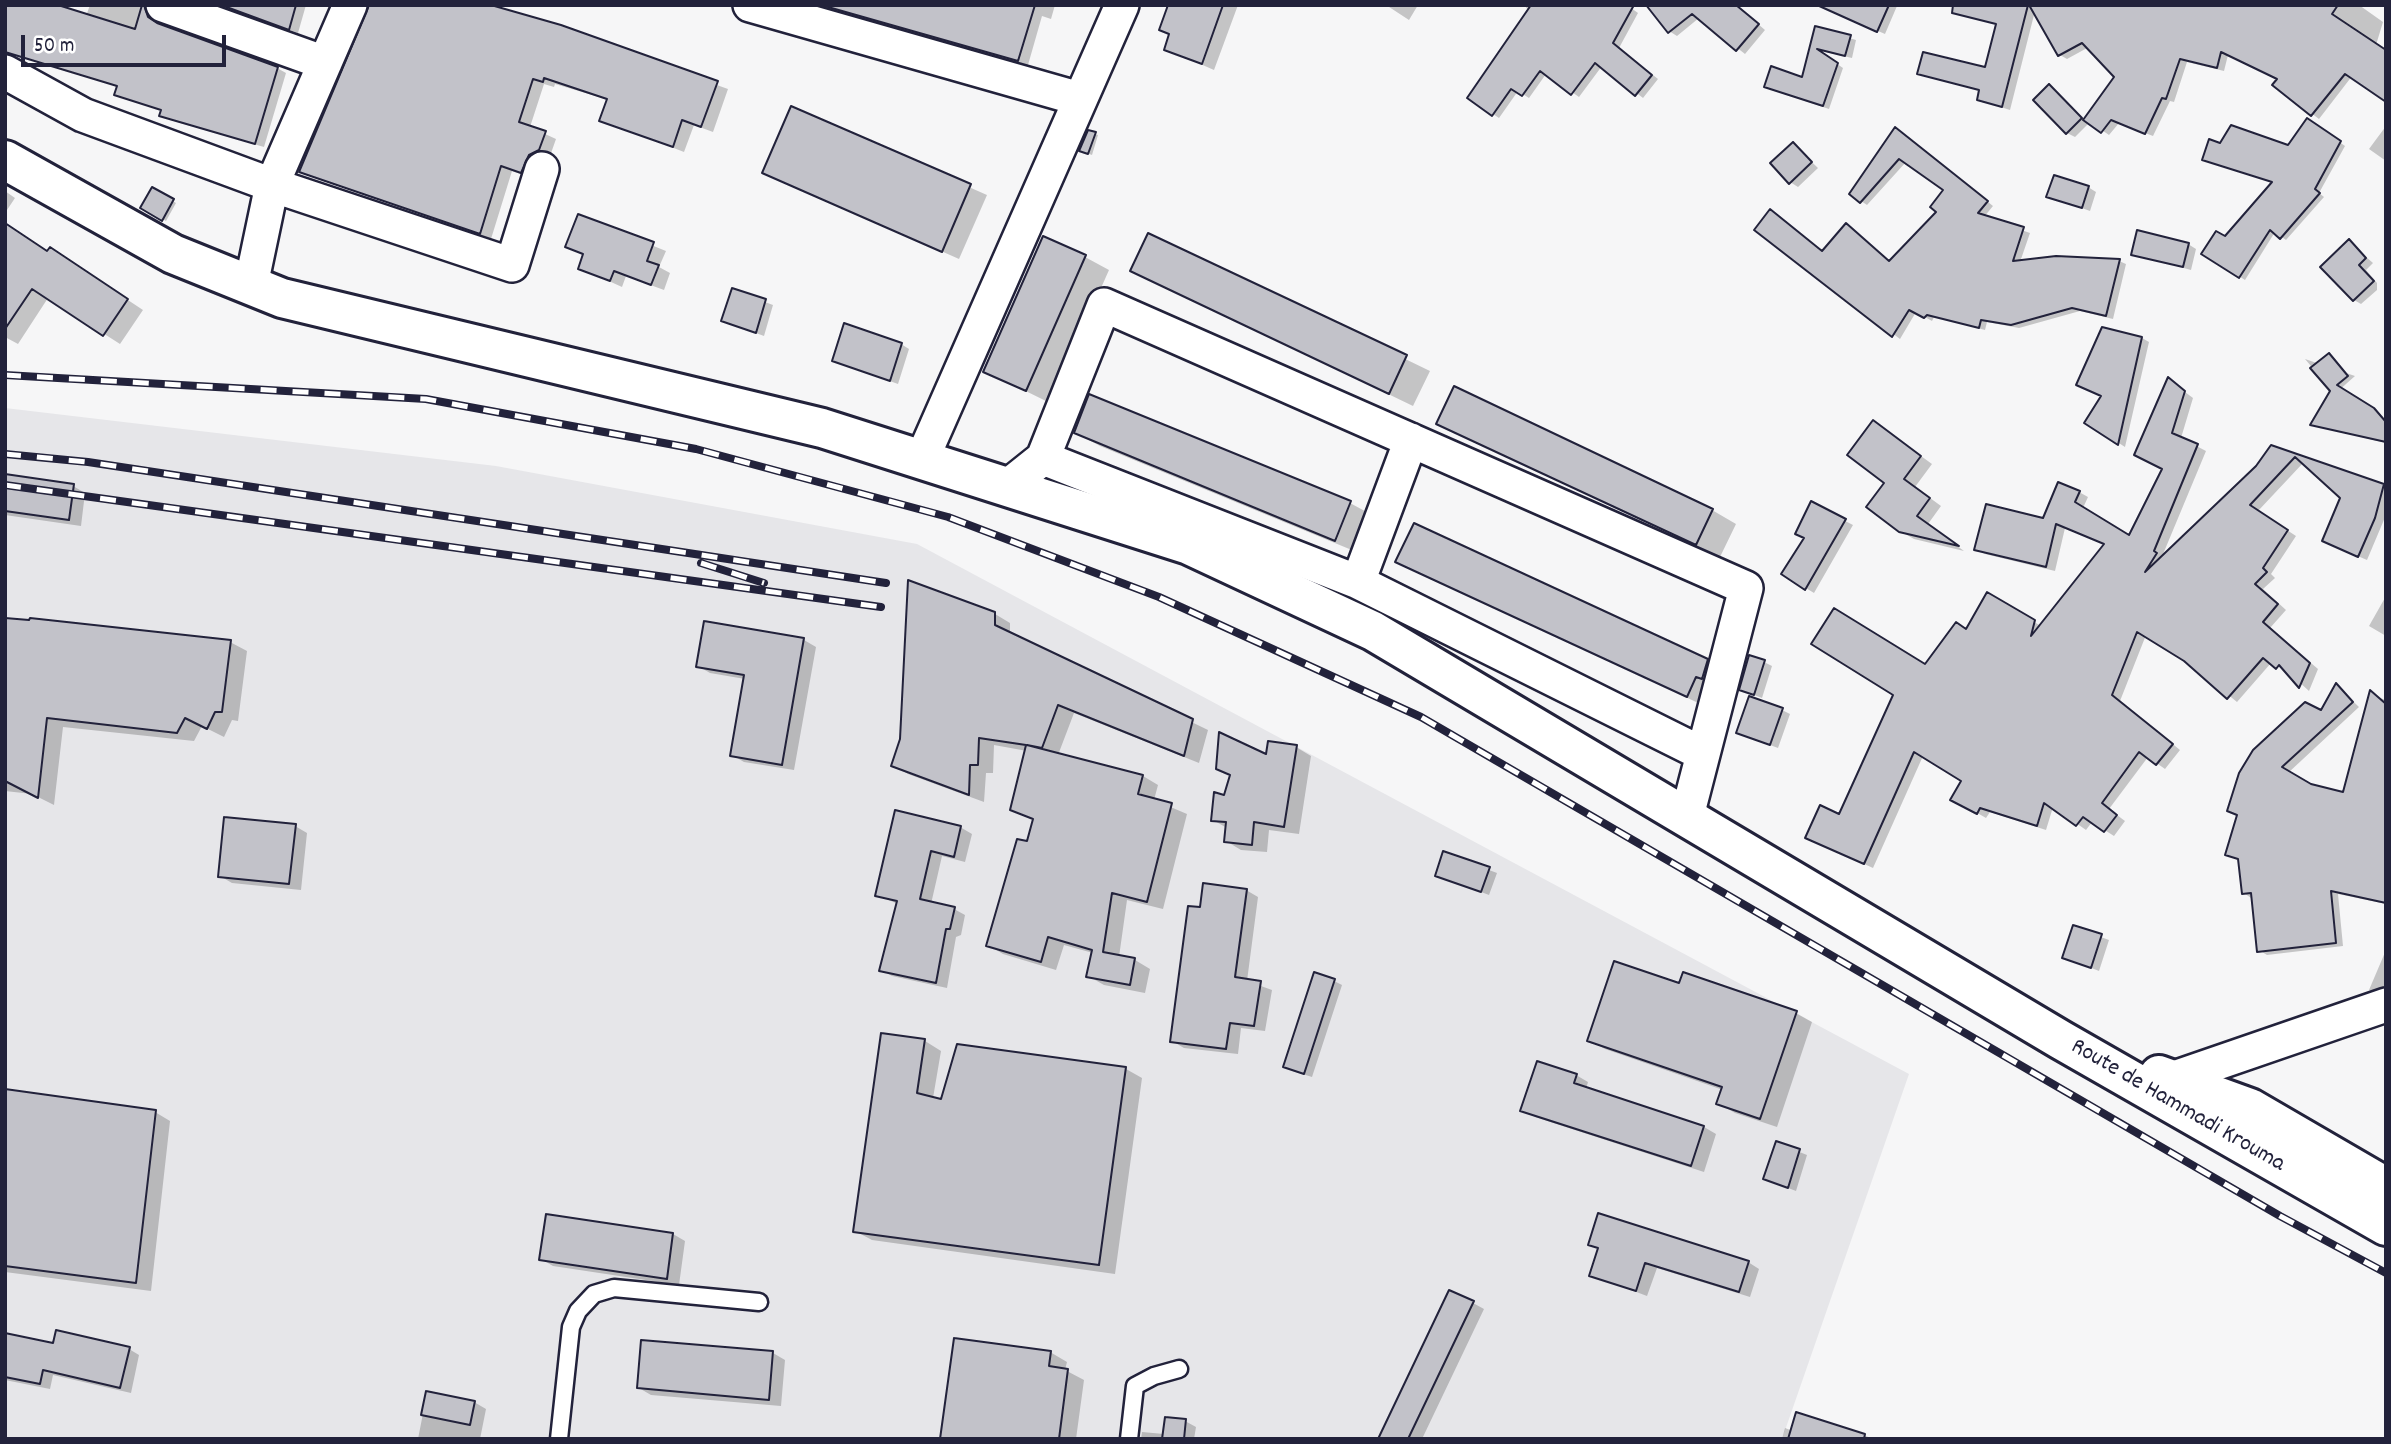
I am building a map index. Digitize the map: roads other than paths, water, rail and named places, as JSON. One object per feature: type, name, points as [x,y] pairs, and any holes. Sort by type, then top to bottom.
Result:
[{"type":"street","points":[[163,5],[325,63]]},
{"type":"street","points":[[251,285],[272,185],[350,5]]},
{"type":"street","points":[[750,5],[1080,99]]},
{"type":"street","points":[[922,459],[1122,5]]},
{"type":"street","points":[[5,72],[83,115],[272,185],[512,265],[542,169]]},
{"type":"street","points":[[5,160],[173,254],[282,298],[822,428],[1189,545],[1373,631],[2061,1040]]},
{"type":"street","points":[[1008,486],[1043,458],[1104,305],[1746,588],[1687,816]]},
{"type":"street","points":[[1358,582],[1410,440]]},
{"type":"street","points":[[1043,458],[1358,582],[1703,754]]},
{"type":"street","points":[[2171,1079],[2386,1005]]},
{"type":"street","name":"Route de Hammadi Krouma","points":[[2061,1040],[2250,1108],[2386,1187]]},
{"type":"street","name":"Route de Hammadi Krouma","points":[[2061,1040],[2386,1226]]},
{"type":"lane","points":[[559,1439],[571,1326],[578,1311],[594,1294],[614,1288],[759,1302]]},
{"type":"lane","points":[[1129,1439],[1135,1386],[1154,1376],[1179,1369]]},
{"type":"railway","points":[[5,375],[426,399],[696,449],[948,517],[1159,597],[1421,717],[2280,1216],[2386,1273]]},
{"type":"railway","points":[[5,454],[88,462],[886,583]]},
{"type":"railway","points":[[5,485],[881,607]]},
{"type":"railway","points":[[701,563],[764,583]]}]
